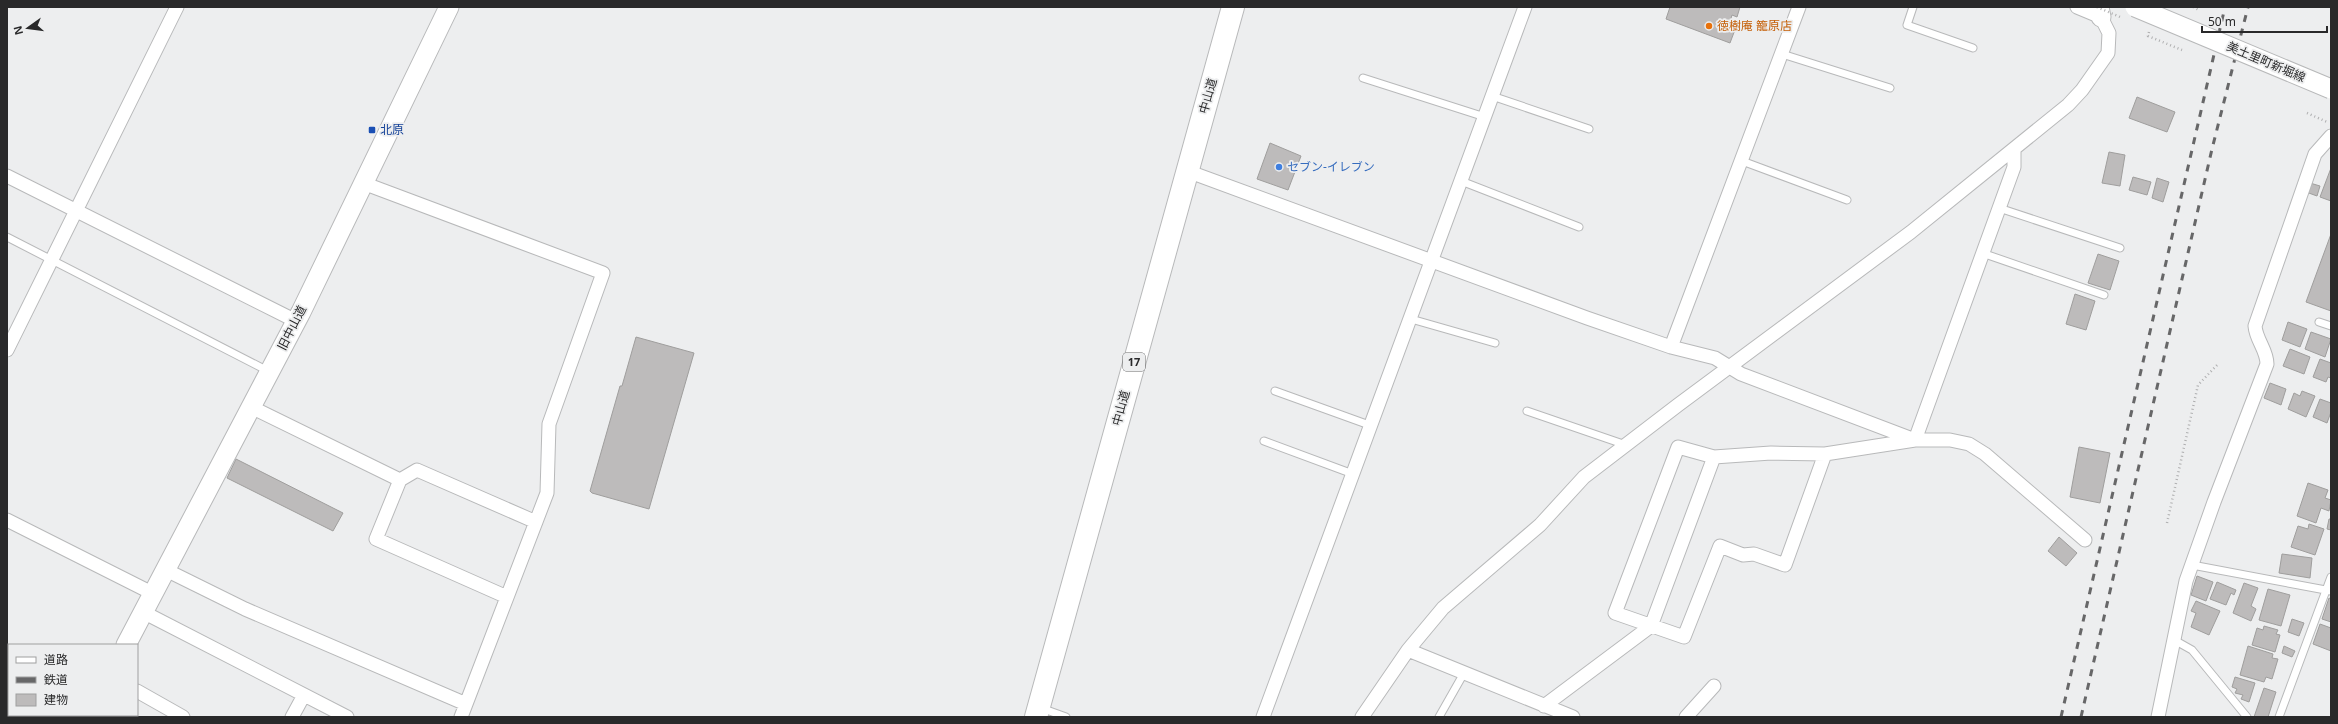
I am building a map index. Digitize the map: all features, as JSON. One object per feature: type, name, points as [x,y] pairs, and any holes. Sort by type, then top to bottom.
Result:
[{"type":"highway","name":"中山道","points":[[1037,712],[1234,7]]},
{"type":"main road","name":"旧中山道","points":[[127,644],[296,321],[449,7]]},
{"type":"main road","name":"美土里町新堀線","points":[[2135,7],[2331,89]]},
{"type":"street","points":[[7,350],[177,7]]},
{"type":"street","points":[[1263,717],[1372,426],[1525,7]]},
{"type":"street","points":[[1671,347],[1799,7]]},
{"type":"street","points":[[1362,717],[1408,650],[1443,608],[1540,525],[1584,477],[1729,367],[1856,275],[2014,150],[2068,105],[2100,67],[2108,53],[2110,44],[2109,33],[2100,12],[2077,7]]},
{"type":"street","points":[[2158,717],[2176,641],[2182,598],[2192,565],[2267,364],[2267,355],[2256,336],[2255,326],[2264,296],[2315,154],[2331,136]]},
{"type":"street","points":[[1914,440],[2014,167],[2014,150]]},
{"type":"street","points":[[1187,171],[1671,347],[1715,358],[1741,374],[1914,440]]},
{"type":"street","points":[[7,176],[296,321]]},
{"type":"street","points":[[363,183],[603,273],[549,424],[547,493],[461,717]]},
{"type":"street","points":[[251,407],[400,480]]},
{"type":"street","points":[[1825,454],[1786,565],[1754,554],[1743,555],[1720,546],[1684,637],[1615,613],[1678,447],[1714,457],[1771,453],[1825,454],[1914,440],[1950,440],[1969,444],[1985,454],[2085,540]]},
{"type":"street","points":[[1544,706],[1651,626],[1714,457]]},
{"type":"street","points":[[507,597],[376,539],[400,480],[417,470],[536,522]]},
{"type":"street","points":[[7,520],[154,594]]},
{"type":"street","points":[[166,570],[245,609],[466,704]]},
{"type":"street","points":[[143,612],[347,717]]},
{"type":"street","points":[[1408,650],[1573,717]]},
{"type":"street","points":[[1686,717],[1714,686]]},
{"type":"street","points":[[138,691],[183,717]]},
{"type":"street","points":[[292,717],[304,695]]},
{"type":"lane","points":[[1913,7],[1906,25],[1973,48]]},
{"type":"lane","points":[[2132,7],[2201,36]]},
{"type":"lane","points":[[1782,54],[1890,88]]},
{"type":"lane","points":[[1363,78],[1485,117]]},
{"type":"lane","points":[[1492,96],[1589,129]]},
{"type":"lane","points":[[1742,161],[1847,200]]},
{"type":"lane","points":[[1461,181],[1578,227]]},
{"type":"lane","points":[[1999,208],[2120,248]]},
{"type":"lane","points":[[7,237],[51,261],[270,372]]},
{"type":"lane","points":[[1982,253],[2104,295]]},
{"type":"lane","points":[[1411,319],[1495,343]]},
{"type":"lane","points":[[2319,322],[2331,326]]},
{"type":"lane","points":[[1275,391],[1372,426]]},
{"type":"lane","points":[[1527,411],[1626,445]]},
{"type":"lane","points":[[1264,441],[1353,474]]},
{"type":"lane","points":[[2192,565],[2329,590]]},
{"type":"lane","points":[[2279,717],[2329,590],[2331,577]]},
{"type":"lane","points":[[2176,641],[2192,650],[2247,717]]},
{"type":"lane","points":[[1439,717],[1464,673]]},
{"type":"lane","points":[[1037,712],[1066,717]]},
{"type":"path","points":[[2193,7],[2199,10]]},
{"type":"path","points":[[2150,36],[2182,50]]},
{"type":"path","points":[[2307,113],[2327,122]]},
{"type":"path","points":[[2167,523],[2198,385],[2219,363]]},
{"type":"building","name":"徳樹庵 籠原店","points":[[1670,7],[1740,7],[1737,17],[1732,15],[1729,25],[1736,27],[1730,43],[1666,19]]},
{"type":"building","points":[[2137,97],[2175,112],[2167,132],[2129,118]]},
{"type":"building","name":"セブン-イレブン","points":[[1270,143],[1301,156],[1288,190],[1257,179]]},
{"type":"building","points":[[2109,152],[2125,155],[2120,186],[2102,183]]},
{"type":"building","points":[[2331,168],[2331,201],[2320,197]]},
{"type":"building","points":[[2133,177],[2151,182],[2147,195],[2129,190]]},
{"type":"building","points":[[2157,178],[2169,182],[2163,202],[2152,198]]},
{"type":"building","points":[[2310,183],[2320,186],[2317,196],[2306,192]]},
{"type":"building","points":[[2331,234],[2331,311],[2306,302]]},
{"type":"building","points":[[2098,254],[2119,261],[2110,290],[2088,283]]},
{"type":"building","points":[[2075,294],[2095,301],[2086,330],[2066,324]]},
{"type":"building","points":[[2288,322],[2307,329],[2300,347],[2282,340]]},
{"type":"building","points":[[2311,332],[2331,339],[2325,357],[2305,349]]},
{"type":"building","points":[[636,337],[694,353],[649,509],[592,493],[590,491],[620,386],[622,386]]},
{"type":"building","points":[[2290,349],[2310,357],[2304,374],[2283,366]]},
{"type":"building","points":[[2320,359],[2331,363],[2331,378],[2328,377],[2326,382],[2313,377]]},
{"type":"building","points":[[2270,383],[2286,389],[2281,405],[2264,398]]},
{"type":"building","points":[[2302,391],[2315,396],[2306,417],[2288,409],[2294,393],[2300,396]]},
{"type":"building","points":[[2320,399],[2331,403],[2331,412],[2327,423],[2313,417]]},
{"type":"building","points":[[2079,447],[2110,453],[2100,503],[2070,497]]},
{"type":"building","points":[[236,459],[343,513],[333,531],[227,478]]},
{"type":"building","points":[[2308,483],[2328,490],[2325,498],[2331,500],[2329,511],[2321,508],[2316,523],[2297,516]]},
{"type":"building","points":[[2329,519],[2331,519],[2331,530],[2327,529]]},
{"type":"building","points":[[2309,524],[2324,529],[2315,555],[2291,547],[2298,526],[2308,529]]},
{"type":"building","points":[[2059,537],[2077,553],[2066,566],[2048,551]]},
{"type":"building","points":[[2282,554],[2312,558],[2310,578],[2279,573]]},
{"type":"building","points":[[2197,576],[2213,582],[2206,601],[2191,595]]},
{"type":"building","points":[[2217,582],[2236,590],[2234,595],[2231,593],[2226,605],[2210,599]]},
{"type":"building","points":[[2244,583],[2258,588],[2251,606],[2256,609],[2251,621],[2233,613]]},
{"type":"building","points":[[2268,589],[2290,595],[2281,626],[2259,620]]},
{"type":"building","points":[[2329,598],[2331,599],[2331,622],[2322,619]]},
{"type":"building","points":[[2196,601],[2220,611],[2209,635],[2191,627],[2196,613],[2191,611]]},
{"type":"building","points":[[2292,619],[2304,623],[2299,636],[2288,632]]},
{"type":"building","points":[[2320,624],[2331,628],[2331,651],[2313,644]]},
{"type":"building","points":[[2264,626],[2278,630],[2276,634],[2280,635],[2275,652],[2252,645],[2257,628],[2263,630]]},
{"type":"building","points":[[2248,646],[2273,654],[2272,658],[2278,659],[2272,679],[2266,677],[2264,682],[2240,675]]},
{"type":"building","points":[[2284,646],[2295,651],[2292,657],[2282,653]]},
{"type":"building","points":[[2235,677],[2255,683],[2249,702],[2241,699],[2243,695],[2235,693],[2237,689],[2232,687]]},
{"type":"building","points":[[2264,688],[2276,692],[2268,717],[2254,717]]},
{"type":"railway","points":[[2061,717],[2225,7]]},
{"type":"railway","points":[[2081,717],[2212,149],[2248,7]]},
{"type":"place","name":"徳樹庵 籠原店","points":[[1709,26]]},
{"type":"place","name":"北原","points":[[372,130]]},
{"type":"place","name":"セブン-イレブン","points":[[1279,167]]}]
